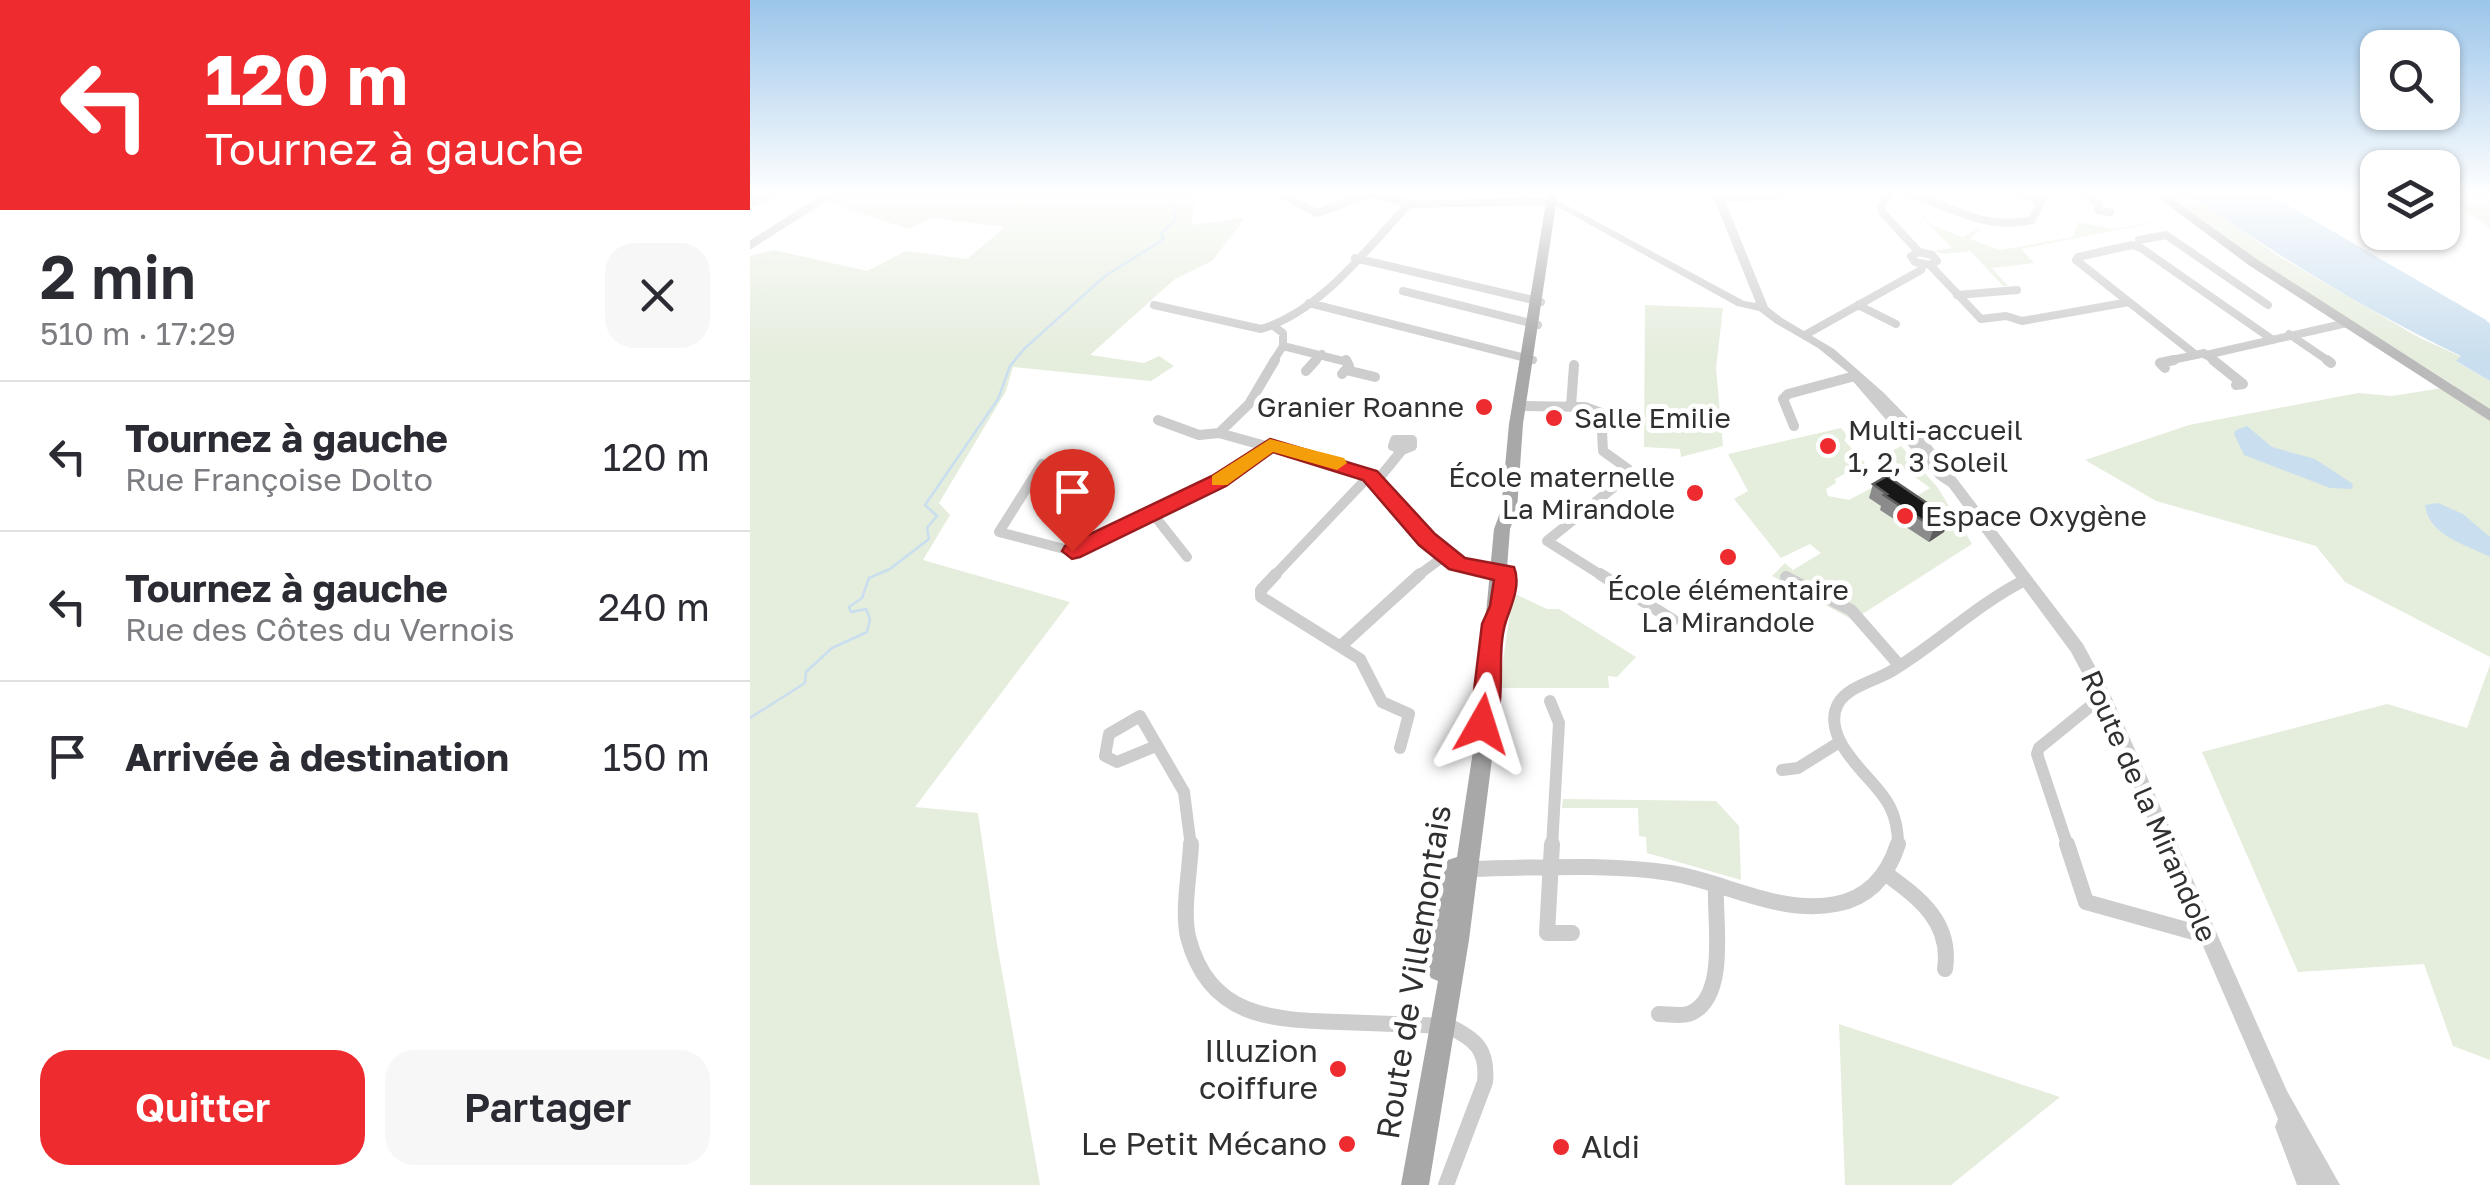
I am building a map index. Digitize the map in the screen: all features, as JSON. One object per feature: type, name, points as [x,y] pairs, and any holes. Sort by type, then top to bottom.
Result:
[{"type":"main road","name":"Route de Villemontais","points":[[1416,1178],[1436,1026],[1483,751],[1482,724],[1493,624],[1502,606],[1501,573],[1512,526],[1509,510],[1545,246]]},
{"type":"main road","points":[[2231,246],[2490,416]]},
{"type":"street","points":[[1154,306],[1261,329],[1276,328],[1309,303],[1366,246]]},
{"type":"street","name":"Route de la Mirandole","points":[[1641,246],[1742,304],[1764,308],[1776,320],[1830,350],[1954,484],[2077,648],[2104,696],[2279,1098],[2309,1185]]},
{"type":"street","points":[[1739,246],[1764,308]]},
{"type":"street","points":[[1805,335],[1937,258],[1915,246]]},
{"type":"street","points":[[2126,246],[2076,260],[2244,384],[2236,386]]},
{"type":"street","points":[[2134,246],[2270,338]]},
{"type":"street","points":[[2171,246],[2214,276],[2230,279]]},
{"type":"street","points":[[2182,246],[2268,305]]},
{"type":"street","points":[[1920,252],[1911,258],[1926,265],[1981,319],[2006,316],[2022,322],[2129,302]]},
{"type":"street","points":[[1355,258],[1538,302]]},
{"type":"street","points":[[2165,265],[2190,259]]},
{"type":"street","points":[[1431,277],[1408,292],[1535,324]]},
{"type":"street","points":[[1958,295],[2017,290]]},
{"type":"street","points":[[1309,303],[1529,360]]},
{"type":"street","points":[[1858,305],[1896,324]]},
{"type":"street","points":[[2165,368],[2160,364],[2344,321]]},
{"type":"street","points":[[1220,433],[1250,404],[1283,346],[1283,333],[1276,328]]},
{"type":"street","points":[[2289,333],[2331,363]]},
{"type":"street","points":[[1283,346],[1346,359],[1349,366],[1344,372],[1374,377]]},
{"type":"street","points":[[1306,371],[1322,354]]},
{"type":"street","points":[[1572,406],[1574,365]]},
{"type":"street","points":[[1794,426],[1783,399],[1788,394],[1855,376]]},
{"type":"street","points":[[1522,406],[1572,406],[1602,413],[1602,451],[1629,473],[1547,541],[1673,620]]},
{"type":"street","points":[[1158,420],[1199,435],[1220,433],[1270,445],[1373,479],[1446,555],[1457,563],[1501,573]]},
{"type":"street","points":[[1042,464],[999,532],[1072,551],[1219,481],[1270,445]]},
{"type":"street","points":[[1400,748],[1408,714],[1382,702],[1360,659],[1260,598],[1260,590],[1402,450]]},
{"type":"street","points":[[1153,514],[1187,556]]},
{"type":"street","points":[[1342,645],[1404,586],[1446,555]]},
{"type":"street","points":[[1786,577],[1851,610],[1900,666]]},
{"type":"street","points":[[1462,868],[1670,873],[1818,906],[1846,902],[1869,892],[1885,874],[1895,848],[1894,811],[1880,784],[1838,743],[1832,722],[1841,697],[1900,666],[2000,591],[2025,580]]},
{"type":"street","points":[[2104,696],[2039,748],[2037,754],[2086,902],[2208,936]]},
{"type":"street","points":[[1550,702],[1558,722],[1548,933],[1572,933]]},
{"type":"street","points":[[1782,770],[1798,768],[1838,743]]},
{"type":"street","points":[[1156,746],[1184,792],[1192,832],[1188,932],[1197,964],[1219,994],[1246,1012],[1278,1020],[1436,1026],[1472,1037],[1486,1060],[1488,1074],[1446,1185]]},
{"type":"street","points":[[1885,874],[1944,927],[1950,950],[1945,968]]},
{"type":"street","points":[[1659,1014],[1690,1014],[1707,999],[1717,973],[1713,906],[1716,885]]},
{"type":"street","name":"Route de la Mirandole","points":[[2279,1098],[2328,1185]]},
{"type":"green space","points":[[982,246],[1223,246],[1212,261],[1175,279],[1090,355],[1144,363],[1159,356],[1174,366],[1151,381],[1013,367],[1006,391],[939,503],[950,515],[923,560],[1070,602],[915,807],[978,813],[1040,1185],[750,1185],[750,256],[774,250],[867,271],[906,251],[967,259]]},
{"type":"green space","points":[[2035,246],[2021,249],[2034,263],[1992,268],[2008,286],[2003,286],[1970,251],[1934,251]]},
{"type":"green space","points":[[2237,246],[2264,246],[2420,338],[2462,357],[2457,362],[2490,381],[2490,657],[2345,582],[2316,546],[2156,501],[2085,460],[2189,425],[2358,393],[2392,396],[2455,386]]},
{"type":"green space","points":[[1645,305],[1723,308],[1716,368],[1723,446],[1681,457],[1680,449],[1644,447]]},
{"type":"green space","points":[[1841,428],[1848,436],[1844,440],[1865,463],[1835,479],[1836,483],[1826,489],[1828,496],[1849,500],[1890,478],[1917,496],[1930,488],[1895,462],[1885,461],[1885,455],[1901,446],[1938,488],[1972,544],[1853,620],[1772,576],[1785,563],[1793,570],[1821,553],[1810,544],[1781,558],[1734,499],[1748,491],[1728,454]]},
{"type":"green space","points":[[1513,593],[1547,609],[1559,609],[1636,657],[1617,677],[1608,676],[1609,688],[1499,688]]},
{"type":"green space","points":[[2490,665],[2490,1060],[2453,1046],[2424,964],[2298,972],[2202,752],[2387,704],[2467,728]]},
{"type":"green space","points":[[1563,799],[1716,801],[1739,826],[1741,880],[1647,853],[1646,837],[1639,836],[1638,808],[1562,808]]},
{"type":"green space","points":[[1839,1024],[2060,1097],[1951,1185],[1845,1185]]},
{"type":"water","points":[[2267,246],[2359,246],[2486,320],[2490,324],[2490,381],[2456,361],[2461,356],[2389,319]]},
{"type":"water","points":[[2247,426],[2272,447],[2315,459],[2353,484],[2352,489],[2330,488],[2244,455],[2234,434]]},
{"type":"water","points":[[2438,503],[2463,514],[2490,537],[2490,557],[2450,538],[2433,524],[2425,505]]},
{"type":"building","points":[[1887,476],[1949,518],[1934,528],[1884,495],[1887,494],[1873,484]]},
{"type":"waterway","points":[[750,718],[805,683],[806,672],[832,648],[867,632],[870,619],[866,609],[851,612],[849,607],[862,598],[869,578],[890,569],[929,539],[927,528],[937,516],[925,505],[998,399],[1010,366],[1105,276],[1152,246]]},
{"type":"slow traffic","points":[[1219,481],[1270,445],[1337,463]]},
{"type":"place","name":"Granier Roanne","points":[[1484,407]]},
{"type":"place","name":"Salle Emilie","points":[[1554,418]]},
{"type":"place","name":"Multi-accueil 1, 2, 3 Soleil","points":[[1828,446]]},
{"type":"place","name":"École maternelle La Mirandole","points":[[1695,493]]},
{"type":"place","name":"Espace Oxygène","points":[[1905,516]]},
{"type":"place","name":"École élémentaire La Mirandole","points":[[1728,557]]},
{"type":"place","name":"Illuzion coiffure","points":[[1338,1069]]},
{"type":"place","name":"Le Petit Mécano","points":[[1347,1144]]},
{"type":"place","name":"Aldi","points":[[1561,1147]]},
{"type":"route","points":[[1072,551],[1219,481],[1270,445],[1370,475],[1427,539],[1457,563],[1480,571],[1506,573],[1502,606],[1493,624],[1482,724]]}]
